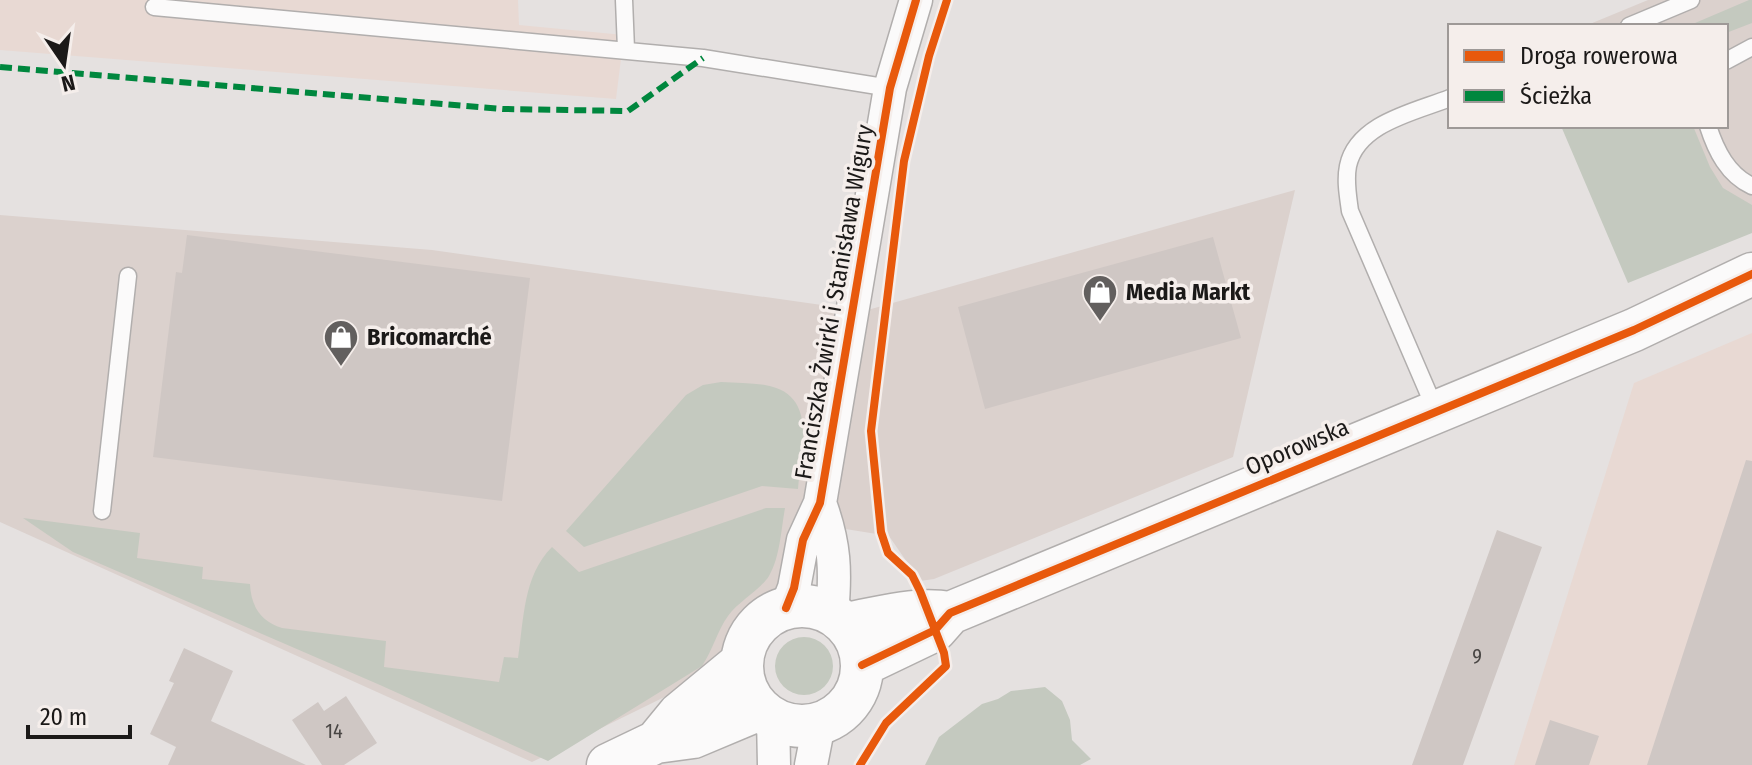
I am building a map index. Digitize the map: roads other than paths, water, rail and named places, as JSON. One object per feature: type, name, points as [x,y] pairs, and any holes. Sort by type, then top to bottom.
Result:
[{"type":"street","name":"Franciszka Żwirki i Stanisława Wigury","points":[[786,608],[794,588],[803,540],[820,503],[890,88],[916,0]]},
{"type":"street","name":"Oporowska","points":[[862,665],[935,630],[950,613],[1634,330],[1752,274]]},
{"type":"street","name":"Franciszka Żwirki i Stanisława Wigury","points":[[820,503],[833,538],[838,619]]},
{"type":"street","points":[[608,765],[656,742],[693,737],[766,714],[800,726],[829,720],[847,706],[858,687],[862,665],[859,647],[838,619],[810,607],[786,608],[764,619],[744,650],[742,662],[746,687],[766,714],[774,765]]},
{"type":"street","name":"Oporowska","points":[[838,619],[927,609],[950,613]]},
{"type":"street","points":[[656,742],[679,714],[742,662]]},
{"type":"street","points":[[811,765],[819,724]]},
{"type":"lane","points":[[624,0],[626,49]]},
{"type":"lane","points":[[1634,24],[1691,0]]},
{"type":"lane","points":[[154,7],[626,49],[890,88]]},
{"type":"lane","points":[[1728,60],[1752,47]]},
{"type":"lane","points":[[1436,411],[1350,211],[1346,182],[1349,163],[1357,146],[1374,128],[1448,99]]},
{"type":"lane","points":[[1709,128],[1728,169],[1752,186]]},
{"type":"lane","points":[[102,511],[128,276]]},
{"type":"place","name":"Media Markt","points":[[1100,323]]},
{"type":"place","name":"Bricomarché","points":[[341,368]]}]
